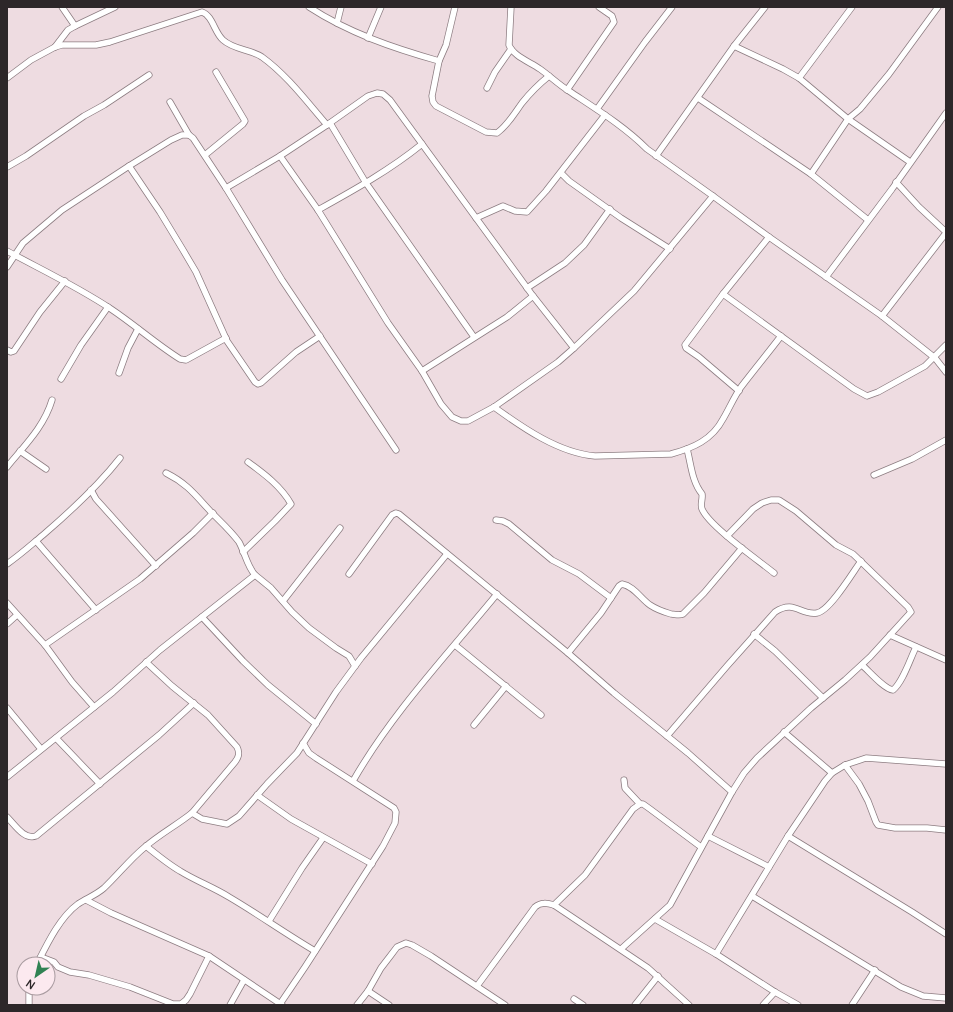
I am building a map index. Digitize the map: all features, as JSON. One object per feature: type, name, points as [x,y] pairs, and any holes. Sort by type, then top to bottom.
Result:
[{"type":"street","points":[[62,7],[75,26]]},
{"type":"street","points":[[56,47],[68,30],[115,7]]},
{"type":"street","points":[[309,7],[368,38],[408,53],[439,61]]},
{"type":"street","points":[[337,23],[342,7]]},
{"type":"street","points":[[368,38],[381,7]]},
{"type":"street","points":[[455,7],[446,45],[439,61],[432,96],[433,102],[441,109],[486,132],[497,133],[508,123],[538,84],[549,76]]},
{"type":"street","points":[[511,7],[509,45],[518,55],[567,90],[597,109],[626,130],[656,156],[882,316],[934,358],[946,372]]},
{"type":"street","points":[[567,90],[614,22],[612,16],[599,7]]},
{"type":"street","points":[[597,109],[672,7]]},
{"type":"street","points":[[799,78],[852,7]]},
{"type":"street","points":[[810,174],[848,119],[860,109],[889,74],[938,7]]},
{"type":"street","points":[[656,156],[762,8]]},
{"type":"street","points":[[7,78],[31,60],[62,44],[96,45],[110,42],[202,12],[206,14],[217,34],[224,41],[237,48],[252,51],[260,56],[280,72],[328,124],[366,183],[474,337]]},
{"type":"street","points":[[734,46],[783,68],[799,78],[848,119],[910,162]]},
{"type":"street","points":[[487,88],[495,72],[511,49]]},
{"type":"street","points":[[205,155],[245,121],[216,72]]},
{"type":"street","points":[[7,167],[149,75]]},
{"type":"street","points":[[226,188],[280,156],[368,96],[377,93],[383,94],[396,107],[527,288],[574,348]]},
{"type":"street","points":[[698,98],[810,174],[868,220]]},
{"type":"street","points":[[170,102],[189,135],[193,138],[205,155],[226,188],[282,280],[396,450]]},
{"type":"street","points":[[826,277],[946,113]]},
{"type":"street","points":[[476,218],[503,206],[514,211],[526,212],[560,173],[605,115]]},
{"type":"street","points":[[7,267],[23,243],[62,210],[172,140],[182,135],[189,135]]},
{"type":"street","points":[[318,210],[366,183],[410,154],[422,144]]},
{"type":"street","points":[[280,156],[318,210],[388,323],[422,371],[441,404],[456,420],[468,421],[494,407],[558,362],[634,291],[713,196]]},
{"type":"street","points":[[129,166],[160,212],[196,272],[226,338],[255,382],[258,384],[261,383],[296,352],[320,336]]},
{"type":"street","points":[[560,173],[621,218],[670,249]]},
{"type":"street","points":[[882,316],[946,233],[896,182]]},
{"type":"street","points":[[527,288],[566,263],[584,245],[610,209]]},
{"type":"street","points":[[739,391],[685,346],[723,294],[769,237]]},
{"type":"street","points":[[7,251],[64,281],[108,307],[166,350],[183,360],[226,338]]},
{"type":"street","points":[[7,350],[14,352],[40,312],[64,281]]},
{"type":"street","points":[[723,294],[854,389],[867,396],[878,392],[925,366],[946,345]]},
{"type":"street","points":[[422,371],[507,317],[533,296]]},
{"type":"street","points":[[61,379],[81,345],[108,307]]},
{"type":"street","points":[[119,372],[128,348],[138,329]]},
{"type":"street","points":[[494,407],[523,428],[556,444],[584,455],[671,454],[704,442],[715,431],[739,391],[781,336]]},
{"type":"street","points":[[7,467],[44,420],[52,400]]},
{"type":"street","points":[[874,474],[912,459],[946,440]]},
{"type":"street","points":[[687,449],[694,478],[698,489],[702,494],[702,508],[704,512],[720,531],[774,573]]},
{"type":"street","points":[[20,451],[46,469]]},
{"type":"street","points":[[7,564],[36,541],[103,479],[120,458]]},
{"type":"street","points":[[243,552],[291,504],[273,482],[248,462]]},
{"type":"street","points":[[166,473],[190,488],[234,534],[250,568],[255,575],[271,588],[309,628],[349,656],[361,658]]},
{"type":"street","points":[[91,490],[96,498],[156,566]]},
{"type":"street","points":[[621,949],[670,905],[701,846],[744,773],[784,732],[862,665],[911,614],[911,611],[853,554],[836,545],[796,511],[779,500],[771,500],[762,503],[753,509],[727,536]]},
{"type":"street","points":[[45,645],[140,579],[193,533],[213,513]]},
{"type":"street","points":[[349,574],[392,515],[396,513],[403,516],[704,766],[732,792]]},
{"type":"street","points":[[496,520],[509,524],[552,560],[579,574],[611,598]]},
{"type":"street","points":[[283,601],[340,528]]},
{"type":"street","points":[[36,541],[96,610]]},
{"type":"street","points":[[568,653],[588,630],[619,586],[622,584],[632,588],[650,606],[667,613],[680,615],[683,614],[704,593],[742,548]]},
{"type":"street","points":[[192,813],[202,819],[227,824],[239,816],[297,752],[336,692],[361,658],[447,554]]},
{"type":"street","points":[[667,736],[754,634],[780,608],[792,606],[815,614],[823,611],[832,602],[861,561]]},
{"type":"street","points":[[7,777],[94,707],[160,650],[255,575]]},
{"type":"street","points":[[353,781],[383,732],[439,662],[497,594]]},
{"type":"street","points":[[7,603],[45,645],[72,682],[94,707]]},
{"type":"street","points":[[7,624],[17,615]]},
{"type":"street","points":[[202,617],[243,661],[268,685],[316,724]]},
{"type":"street","points":[[754,634],[775,651],[823,698]]},
{"type":"street","points":[[890,635],[946,660]]},
{"type":"street","points":[[455,644],[540,715]]},
{"type":"street","points":[[862,665],[886,687],[893,690],[896,688],[916,647]]},
{"type":"street","points":[[349,656],[355,666]]},
{"type":"street","points":[[42,956],[53,934],[79,903],[94,896],[146,846],[192,813],[240,754],[237,747],[208,715],[172,686],[146,662]]},
{"type":"street","points":[[474,725],[506,686]]},
{"type":"street","points":[[7,817],[25,836],[36,836],[159,735],[194,703]]},
{"type":"street","points":[[7,708],[41,749]]},
{"type":"street","points":[[784,732],[832,773]]},
{"type":"street","points":[[56,738],[100,784]]},
{"type":"street","points":[[86,900],[111,914],[209,956],[281,1004],[383,846],[395,823],[396,812],[394,808],[309,753],[303,743]]},
{"type":"street","points":[[297,752],[309,753]]},
{"type":"street","points":[[716,954],[788,836],[824,781],[832,773],[845,765],[866,758],[946,764]]},
{"type":"street","points":[[845,765],[859,784],[878,825],[895,828],[946,830]]},
{"type":"street","points":[[624,780],[625,788],[640,804],[643,804],[701,846]]},
{"type":"street","points":[[257,795],[276,809],[324,838],[372,864]]},
{"type":"street","points":[[554,905],[585,875],[633,808],[640,804]]},
{"type":"street","points":[[708,836],[769,867]]},
{"type":"street","points":[[788,836],[946,934]]},
{"type":"street","points":[[269,921],[302,868],[324,838]]},
{"type":"street","points":[[146,846],[181,872],[224,893],[314,951]]},
{"type":"street","points":[[752,896],[901,987],[923,996],[946,997],[946,1002]]},
{"type":"street","points":[[477,986],[535,907],[542,904],[554,905],[621,949],[658,976],[689,1005]]},
{"type":"street","points":[[655,919],[716,954],[798,1005]]},
{"type":"street","points":[[357,1005],[368,991],[381,968],[397,947],[406,943],[431,956],[505,1005]]},
{"type":"street","points":[[56,964],[58,967],[70,972],[89,975],[173,1004],[181,1004],[190,994],[209,956]]},
{"type":"street","points":[[852,1005],[875,970]]},
{"type":"street","points":[[635,1005],[658,976]]},
{"type":"street","points":[[230,1005],[244,980]]},
{"type":"street","points":[[368,991],[389,1005]]},
{"type":"street","points":[[763,1005],[775,992]]},
{"type":"street","points":[[574,999],[583,1005]]}]
